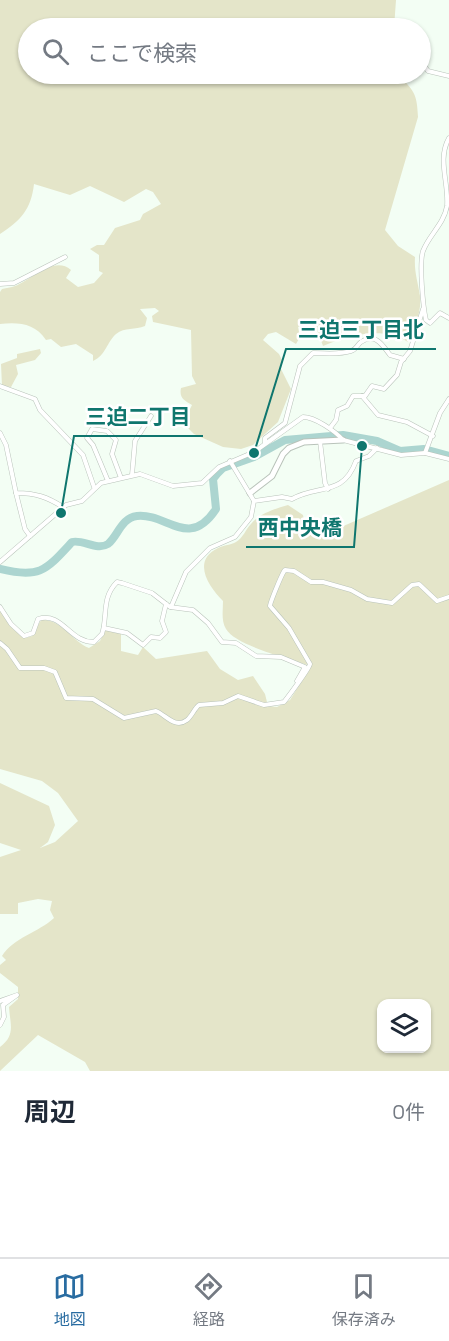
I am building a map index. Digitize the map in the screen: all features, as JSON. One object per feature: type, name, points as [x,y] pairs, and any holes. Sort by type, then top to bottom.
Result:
[{"type":"street","points":[[431,72],[449,76]]},
{"type":"street","points":[[330,429],[336,420],[338,410],[347,406],[353,396],[367,395],[372,386],[380,389],[387,388],[410,351],[423,309],[423,252],[439,227],[447,207],[443,163],[444,147],[449,138]]},
{"type":"street","points":[[0,284],[14,283],[65,257]]},
{"type":"street","points":[[423,309],[428,323],[440,314],[449,318]]},
{"type":"street","points":[[265,444],[265,438],[285,423],[300,366],[313,353],[328,356],[349,352],[362,342],[373,339],[383,343],[390,355],[404,359]]},
{"type":"street","points":[[0,386],[35,399],[40,410],[83,455],[94,487]]},
{"type":"street","points":[[362,396],[378,416],[407,422],[433,436]]},
{"type":"street","points":[[426,451],[438,417],[449,399]]},
{"type":"street","points":[[132,475],[135,441],[152,416]]},
{"type":"street","points":[[0,562],[63,507],[82,501],[94,487],[108,481],[140,474],[173,486],[201,483],[254,452],[303,417],[315,418],[340,436],[377,448],[401,454],[426,451],[449,459]]},
{"type":"street","points":[[108,481],[93,445],[87,438],[92,429],[106,431],[116,440],[112,454],[121,478]]},
{"type":"street","points":[[0,434],[6,445],[8,466],[25,529],[30,536]]},
{"type":"street","points":[[250,493],[272,476],[289,448],[304,442],[340,436]]},
{"type":"street","points":[[320,441],[325,483],[328,489]]},
{"type":"street","points":[[255,501],[282,497],[292,499],[302,493],[328,489],[343,483],[356,461],[369,456],[377,448]]},
{"type":"street","points":[[171,607],[186,572],[210,548],[235,537],[251,517],[255,501],[231,464]]},
{"type":"street","points":[[0,468],[8,466]]},
{"type":"street","points":[[16,493],[32,492],[47,497],[63,507]]},
{"type":"street","points":[[297,681],[308,671],[309,661],[289,627],[273,611],[270,603],[277,592],[284,571],[292,569],[311,582],[323,582],[351,590],[367,599],[381,603],[392,603],[412,585],[419,584],[437,601],[449,597]]},
{"type":"street","points":[[0,607],[11,624],[24,636],[33,633],[40,618],[58,621],[76,637],[87,642],[100,637],[104,628],[106,602],[117,582],[151,593],[171,607],[187,608],[199,614],[222,642],[236,643],[256,656],[281,657],[305,668],[290,696],[284,702],[264,705],[238,696],[223,703],[199,705],[186,721],[179,723],[156,711],[124,718],[93,699],[66,698],[55,672],[44,668],[20,668],[7,649],[0,644]]},
{"type":"street","points":[[104,628],[127,633],[143,645],[151,638],[160,638],[166,632],[162,621],[166,604]]},
{"type":"street","points":[[0,1001],[17,995],[3,1005],[4,1017],[0,1025]]},
{"type":"green space","points":[[0,0],[396,0],[395,18],[18,18],[18,84],[407,84],[413,92],[417,102],[418,117],[385,230],[398,246],[415,257],[420,308],[408,342],[388,334],[377,333],[344,338],[323,346],[316,327],[302,325],[298,327],[300,337],[296,344],[276,332],[268,334],[263,340],[279,354],[282,360],[281,369],[291,389],[278,422],[253,445],[241,449],[223,447],[194,434],[188,428],[189,411],[192,405],[183,398],[181,388],[196,384],[192,376],[191,330],[153,322],[152,316],[159,311],[155,308],[140,309],[147,318],[145,326],[123,330],[116,334],[101,355],[93,361],[93,355],[76,344],[61,347],[51,339],[46,340],[37,330],[26,325],[0,324],[0,292],[2,289],[19,284],[49,267],[57,265],[71,270],[66,278],[78,287],[94,283],[103,273],[99,271],[99,255],[90,249],[97,245],[104,245],[115,228],[140,220],[143,214],[161,204],[153,192],[146,189],[124,202],[90,186],[70,195],[34,184],[33,193],[24,213],[0,234]]},
{"type":"green space","points":[[40,349],[41,353],[35,360],[16,365],[18,374],[11,387],[2,386],[1,364],[17,358],[17,354]]},
{"type":"green space","points":[[449,480],[449,1071],[90,1071],[85,1062],[38,1035],[0,1071],[0,1047],[5,1043],[11,1029],[9,1007],[18,999],[18,987],[0,973],[0,965],[6,960],[2,956],[13,944],[54,918],[50,910],[52,901],[38,899],[18,903],[18,914],[0,914],[0,857],[21,850],[0,843],[0,783],[49,806],[55,825],[48,842],[40,848],[55,842],[78,821],[58,793],[42,781],[0,769],[0,610],[13,629],[25,638],[32,636],[41,620],[48,620],[60,626],[89,648],[100,641],[106,629],[121,633],[121,651],[138,655],[143,647],[156,659],[207,651],[220,669],[238,680],[253,676],[265,694],[268,706],[277,707],[290,700],[311,666],[252,646],[241,641],[226,629],[223,623],[223,601],[208,582],[204,567],[205,560],[218,548],[238,540],[259,517],[288,505],[303,515],[306,531],[316,538]]},
{"type":"waterway","points":[[0,569],[24,573],[41,570],[72,542],[104,546],[132,517],[158,519],[178,527],[196,527],[206,521],[216,509],[213,479],[223,468],[254,457],[285,440],[343,435],[377,441],[400,451],[424,449],[449,456]]},
{"type":"place","name":"西中央橋","points":[[362,446]]},
{"type":"place","name":"三迫三丁目北","points":[[254,453]]},
{"type":"place","name":"三迫二丁目","points":[[61,513]]}]
